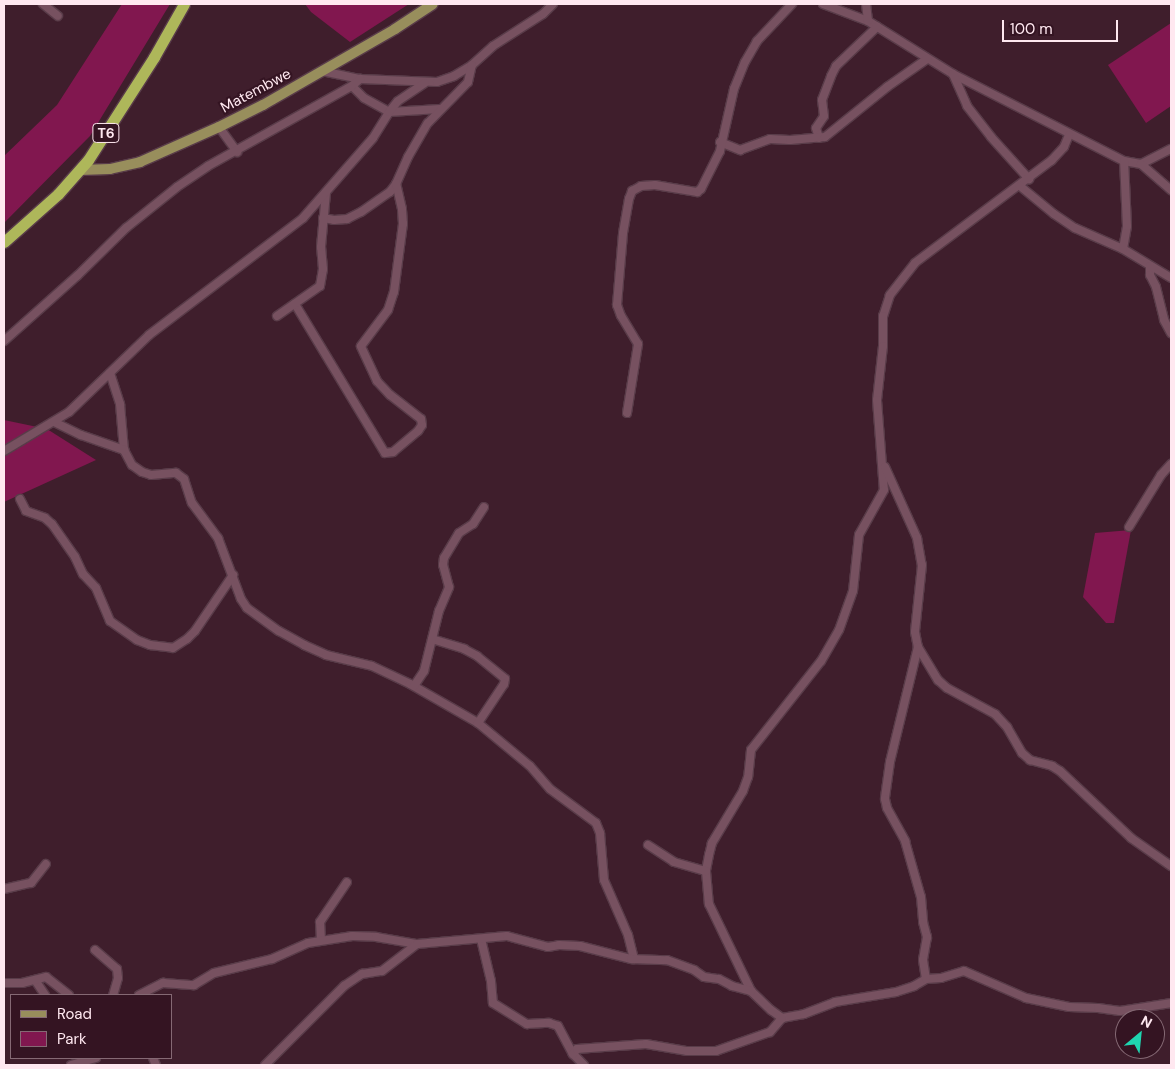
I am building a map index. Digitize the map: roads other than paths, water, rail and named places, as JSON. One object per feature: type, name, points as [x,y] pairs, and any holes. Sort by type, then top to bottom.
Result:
[{"type":"highway","name":"T6","points":[[4,242],[58,194],[88,160],[154,57],[184,4]]},
{"type":"main road","name":"Matembwe","points":[[80,170],[110,169],[140,162],[219,127],[322,71],[434,4]]},
{"type":"street","points":[[43,4],[58,16]]},
{"type":"street","points":[[322,71],[360,78],[425,83],[454,76],[472,65],[493,46],[543,14],[553,4]]},
{"type":"street","points":[[627,413],[638,344],[620,316],[618,304],[621,250],[629,199],[636,188],[655,184],[699,192],[716,160],[734,89],[745,62],[757,41],[792,4]]},
{"type":"street","points":[[823,4],[868,21],[908,44],[927,59],[953,74],[1069,135],[1124,161],[1141,164],[1171,190]]},
{"type":"street","points":[[866,4],[868,21]]},
{"type":"street","points":[[819,138],[816,130],[824,116],[822,100],[836,66],[878,27]]},
{"type":"street","points":[[720,142],[740,150],[770,139],[819,138],[829,135],[851,114],[927,59]]},
{"type":"street","points":[[323,218],[334,220],[347,219],[380,200],[396,184],[417,140],[428,122],[468,82],[472,65]]},
{"type":"street","points":[[953,74],[967,106],[1002,150],[1029,179]]},
{"type":"street","points":[[4,341],[77,276],[126,228],[177,187],[208,166],[237,152],[352,86],[360,78]]},
{"type":"street","points":[[4,451],[69,412],[149,335],[303,218],[326,194],[373,138],[389,112],[398,102],[425,83]]},
{"type":"street","points":[[352,86],[364,98],[389,112],[440,109]]},
{"type":"street","points":[[219,127],[237,152]]},
{"type":"street","points":[[782,1018],[751,991],[709,904],[706,871],[712,843],[743,791],[748,777],[751,750],[821,661],[839,630],[853,591],[859,535],[884,490],[885,483],[880,453],[877,400],[884,346],[883,316],[890,295],[916,263],[1029,179],[1059,153],[1069,135]]},
{"type":"street","points":[[1141,164],[1171,149]]},
{"type":"street","points":[[1123,249],[1127,226],[1124,161]]},
{"type":"street","points":[[295,304],[385,452],[392,452],[418,431],[422,425],[421,419],[390,395],[377,381],[361,346],[388,310],[394,292],[403,224],[396,184]]},
{"type":"street","points":[[1020,186],[1054,214],[1075,228],[1123,249],[1171,278]]},
{"type":"street","points":[[277,316],[317,290],[322,279],[321,247],[326,194]]},
{"type":"street","points":[[1150,266],[1150,275],[1156,287],[1164,320],[1171,333]]},
{"type":"street","points":[[110,373],[120,404],[124,450],[132,465],[142,472],[151,475],[176,473],[184,478],[192,503],[218,538],[241,599],[247,608],[279,631],[326,655],[372,666],[414,686],[478,723],[530,766],[550,788],[598,826],[604,880],[628,935],[634,959]]},
{"type":"street","points":[[54,422],[81,435],[124,450]]},
{"type":"street","points":[[880,453],[911,521],[920,552],[922,565],[915,632],[918,647],[938,680],[947,688],[995,714],[1007,727],[1022,753],[1030,760],[1052,766],[1060,771],[1131,838],[1171,866]]},
{"type":"street","points":[[1129,527],[1161,474],[1171,464]]},
{"type":"street","points":[[20,499],[26,511],[46,518],[52,524],[75,557],[84,574],[96,588],[110,621],[137,640],[150,645],[174,648],[187,639],[200,624],[233,575]]},
{"type":"street","points":[[414,686],[424,670],[439,611],[450,584],[445,572],[444,558],[459,533],[473,524],[484,507]]},
{"type":"street","points":[[432,639],[464,649],[477,656],[505,678],[504,684],[478,723]]},
{"type":"street","points":[[918,647],[890,762],[885,799],[887,808],[905,841],[921,897],[923,922],[928,937],[923,960],[926,979]]},
{"type":"street","points":[[648,845],[674,862],[706,871]]},
{"type":"street","points":[[4,889],[31,883],[46,864]]},
{"type":"street","points":[[320,940],[320,922],[347,882]]},
{"type":"street","points":[[141,994],[163,983],[194,985],[214,973],[272,959],[320,940],[368,937],[416,944],[507,936],[548,947],[559,944],[580,946],[634,959],[667,960],[694,970],[704,977],[719,979],[732,986],[751,991]]},
{"type":"street","points":[[481,939],[491,981],[493,1003],[527,1024],[549,1023],[558,1026],[573,1054],[584,1065]]},
{"type":"street","points":[[265,1065],[344,986],[362,974],[382,971],[416,944]]},
{"type":"street","points":[[95,950],[117,969],[118,978],[113,994]]},
{"type":"street","points":[[573,1054],[576,1049],[585,1047],[638,1044],[687,1051],[723,1050],[770,1032],[782,1018],[804,1014],[835,1002],[896,992],[914,986],[926,979],[968,972],[1026,998],[1068,1007],[1098,1008],[1120,1012],[1171,1003]]},
{"type":"street","points":[[4,983],[48,977],[62,992],[67,994]]},
{"type":"street","points":[[35,980],[44,994]]},
{"type":"street","points":[[71,1065],[92,1059]]}]
